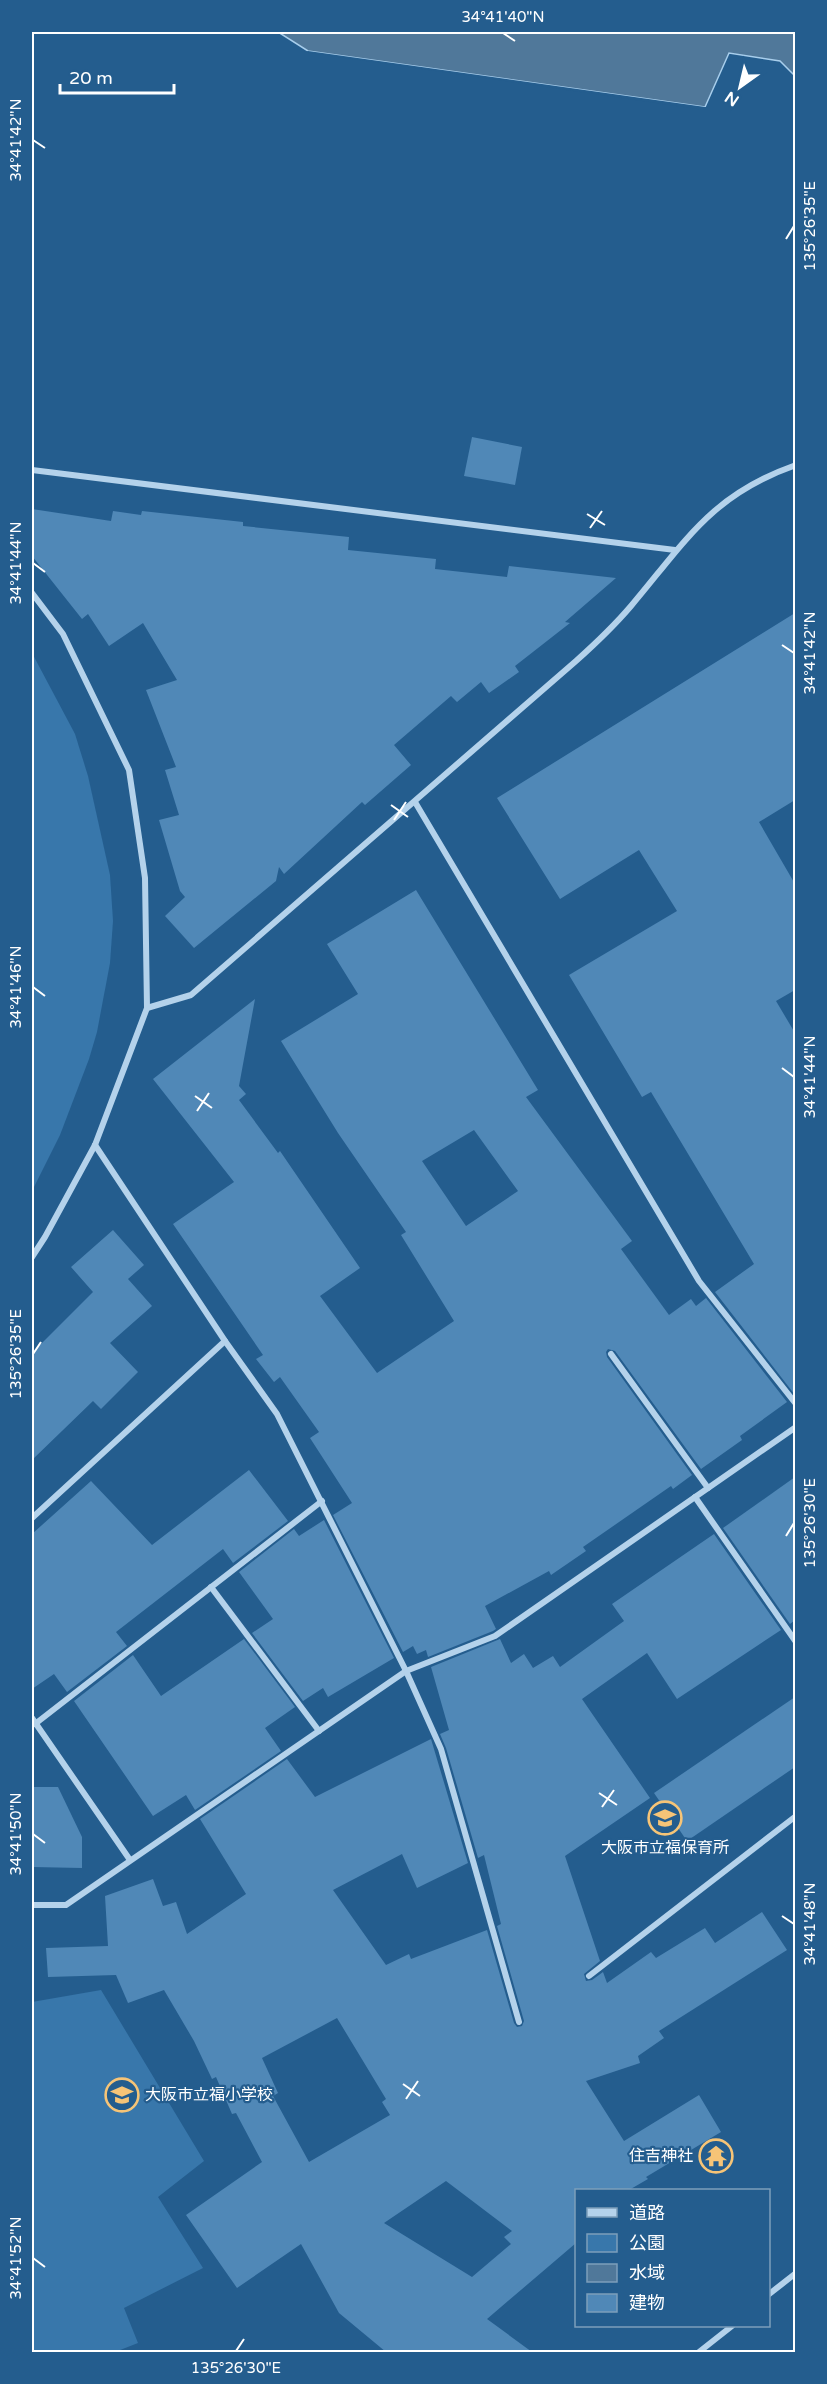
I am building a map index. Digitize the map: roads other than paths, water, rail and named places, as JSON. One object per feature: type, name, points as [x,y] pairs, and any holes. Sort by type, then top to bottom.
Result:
[{"type":"street","points":[[147,1008],[191,995],[603,636],[629,609],[675,550],[709,514],[729,498],[764,478],[795,465]]},
{"type":"street","points":[[32,470],[675,550]]},
{"type":"street","points":[[32,593],[63,634],[129,770],[145,878],[147,1008],[95,1146],[32,1257]]},
{"type":"street","points":[[415,802],[699,1281],[795,1404]]},
{"type":"street","points":[[95,1146],[225,1341],[277,1414],[406,1671],[441,1749],[519,2022]]},
{"type":"street","points":[[32,1518],[225,1341]]},
{"type":"street","points":[[611,1354],[708,1488]]},
{"type":"street","points":[[32,1905],[66,1905],[406,1671],[495,1636],[795,1427]]},
{"type":"street","points":[[695,1497],[795,1642]]},
{"type":"street","points":[[130,1860],[33,1721],[322,1501]]},
{"type":"street","points":[[211,1587],[319,1731]]},
{"type":"street","points":[[589,1976],[795,1816]]},
{"type":"street","points":[[770,2293],[795,2273]]},
{"type":"street","points":[[699,2352],[730,2327]]},
{"type":"water","points":[[278,32],[795,32],[795,76],[780,61],[729,53],[705,107],[308,51]]},
{"type":"place","name":"大阪市立福保育所","points":[[665,1818]]},
{"type":"place","name":"大阪市立福小学校","points":[[122,2095]]},
{"type":"place","name":"住吉神社","points":[[716,2156]]}]
